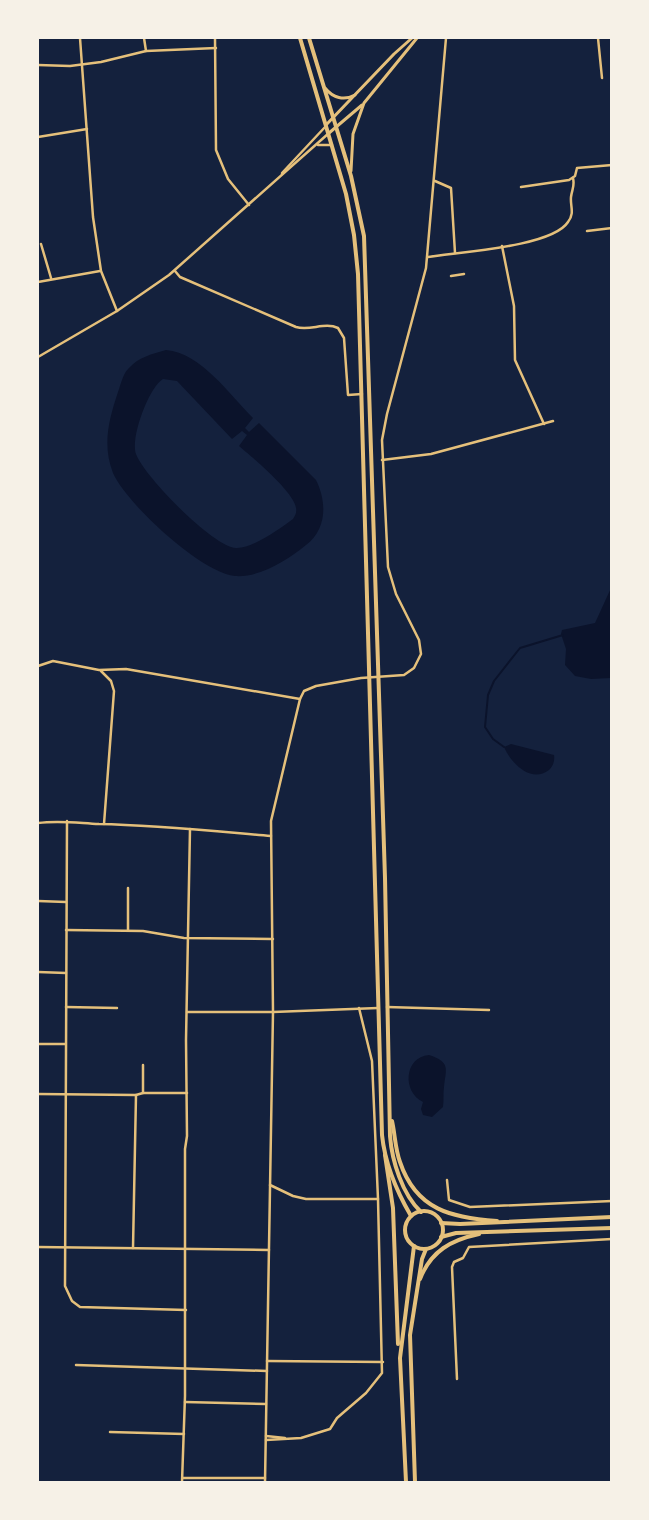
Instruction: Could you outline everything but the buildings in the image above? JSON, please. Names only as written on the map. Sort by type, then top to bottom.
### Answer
[{"type":"main road","points":[[300,38],[347,200],[355,243],[360,294],[381,1113],[393,1208],[406,1482]]},
{"type":"main road","points":[[309,38],[351,176],[360,210],[366,250],[390,1136],[395,1164],[408,1193],[421,1212]]},
{"type":"main road","points":[[390,1116],[400,1162],[407,1178],[421,1197],[438,1210],[454,1216],[506,1222]]},
{"type":"main road","points":[[385,1155],[397,1189],[411,1216]]},
{"type":"main road","points":[[421,1212],[435,1216],[441,1222],[443,1230],[441,1237],[435,1245],[426,1248],[414,1246],[408,1240],[405,1233],[411,1216],[421,1212]]},
{"type":"main road","points":[[441,1222],[506,1222],[612,1217]]},
{"type":"main road","points":[[441,1237],[451,1233],[612,1228]]},
{"type":"main road","points":[[416,1289],[426,1266],[443,1247],[460,1239],[491,1232]]},
{"type":"main road","points":[[400,1364],[403,1324],[414,1246]]},
{"type":"main road","points":[[415,1482],[410,1342],[416,1289],[426,1248]]},
{"type":"street","points":[[80,38],[93,218],[101,271],[117,311]]},
{"type":"street","points":[[144,38],[146,51]]},
{"type":"street","points":[[215,38],[216,150],[228,180],[249,205]]},
{"type":"street","points":[[277,180],[326,125],[394,54],[412,38]]},
{"type":"street","points":[[38,357],[117,311],[175,271],[364,103],[417,38]]},
{"type":"street","points":[[265,1482],[273,1012],[272,809],[300,699],[306,690],[316,686],[370,677],[396,676],[410,672],[418,664],[421,649],[394,589],[388,568],[382,460],[383,432],[428,257],[443,56],[446,38]]},
{"type":"street","points":[[598,38],[602,78]]},
{"type":"street","points":[[38,65],[82,65],[146,51],[216,48]]},
{"type":"street","points":[[324,85],[330,94],[340,98],[349,98],[361,90]]},
{"type":"street","points":[[351,176],[353,134],[364,103]]},
{"type":"street","points":[[38,138],[87,129]]},
{"type":"street","points":[[316,145],[332,144]]},
{"type":"street","points":[[428,257],[541,240],[567,224],[572,212],[571,195],[575,187],[573,178],[577,168],[612,165]]},
{"type":"street","points":[[520,187],[573,178]]},
{"type":"street","points":[[435,181],[451,188],[455,253]]},
{"type":"street","points":[[587,231],[612,228]]},
{"type":"street","points":[[41,244],[51,278]]},
{"type":"street","points":[[502,246],[514,306],[515,360],[544,424]]},
{"type":"street","points":[[38,282],[51,278],[101,271]]},
{"type":"street","points":[[175,271],[180,277],[296,327],[310,329],[332,325],[338,328],[344,338],[348,395],[363,394]]},
{"type":"street","points":[[452,276],[464,274]]},
{"type":"street","points":[[382,460],[431,454],[553,421]]},
{"type":"street","points":[[38,666],[53,661],[99,670],[126,669],[300,699]]},
{"type":"street","points":[[99,670],[111,681],[114,691],[104,824]]},
{"type":"street","points":[[38,823],[67,821],[271,836]]},
{"type":"street","points":[[67,821],[64,1285],[71,1299],[80,1307],[186,1310]]},
{"type":"street","points":[[182,1482],[185,1402],[186,1310],[184,1249],[190,829]]},
{"type":"street","points":[[128,888],[128,930]]},
{"type":"street","points":[[38,901],[66,902]]},
{"type":"street","points":[[66,930],[128,930],[187,938],[273,938]]},
{"type":"street","points":[[38,972],[66,973]]},
{"type":"street","points":[[66,1007],[117,1008]]},
{"type":"street","points":[[387,1007],[490,1010]]},
{"type":"street","points":[[266,1440],[314,1435],[330,1429],[341,1414],[378,1380],[382,1373],[378,1199],[371,1055],[360,1020],[359,1008]]},
{"type":"street","points":[[187,1012],[273,1012],[378,1008]]},
{"type":"street","points":[[38,1044],[65,1044]]},
{"type":"street","points":[[143,1065],[143,1093]]},
{"type":"street","points":[[38,1094],[136,1095],[143,1093],[187,1093]]},
{"type":"street","points":[[133,1248],[136,1095]]},
{"type":"street","points":[[447,1180],[449,1200],[470,1207],[612,1201]]},
{"type":"street","points":[[270,1185],[290,1195],[306,1199],[378,1199]]},
{"type":"street","points":[[457,1379],[452,1264],[463,1258],[469,1247],[612,1239]]},
{"type":"street","points":[[38,1247],[269,1250]]},
{"type":"street","points":[[267,1361],[383,1362]]},
{"type":"street","points":[[76,1365],[267,1371]]},
{"type":"street","points":[[185,1402],[266,1404]]},
{"type":"street","points":[[110,1432],[184,1434]]},
{"type":"street","points":[[266,1436],[286,1438]]},
{"type":"street","points":[[183,1478],[265,1478]]},
{"type":"water","points":[[166,350],[179,353],[191,359],[214,376],[253,418],[245,428],[249,432],[259,423],[316,480],[320,488],[323,515],[318,531],[313,539],[299,551],[273,567],[254,574],[235,576],[221,572],[203,563],[166,535],[148,518],[121,486],[113,473],[107,442],[112,412],[122,379],[127,370],[137,361]],"holes":[[[163,379],[177,381],[232,439],[242,431],[247,435],[239,446],[272,475],[294,501],[296,512],[293,519],[258,542],[236,548],[225,545],[196,524],[152,478],[136,454],[138,425],[147,402],[158,384]]]},
{"type":"water","points":[[611,588],[611,678],[591,679],[575,676],[565,665],[566,649],[561,634],[562,630],[595,623]]},
{"type":"water","points":[[511,744],[554,755],[553,765],[542,774],[535,775],[522,770],[511,759],[504,747]]},
{"type":"water","points":[[429,1055],[441,1060],[446,1067],[443,1107],[432,1117],[423,1115],[421,1109],[423,1102],[416,1097],[409,1083],[411,1068],[415,1062],[421,1057]]},
{"type":"waterway","points":[[504,747],[493,739],[485,727],[488,695],[494,681],[520,648],[563,635]]}]
